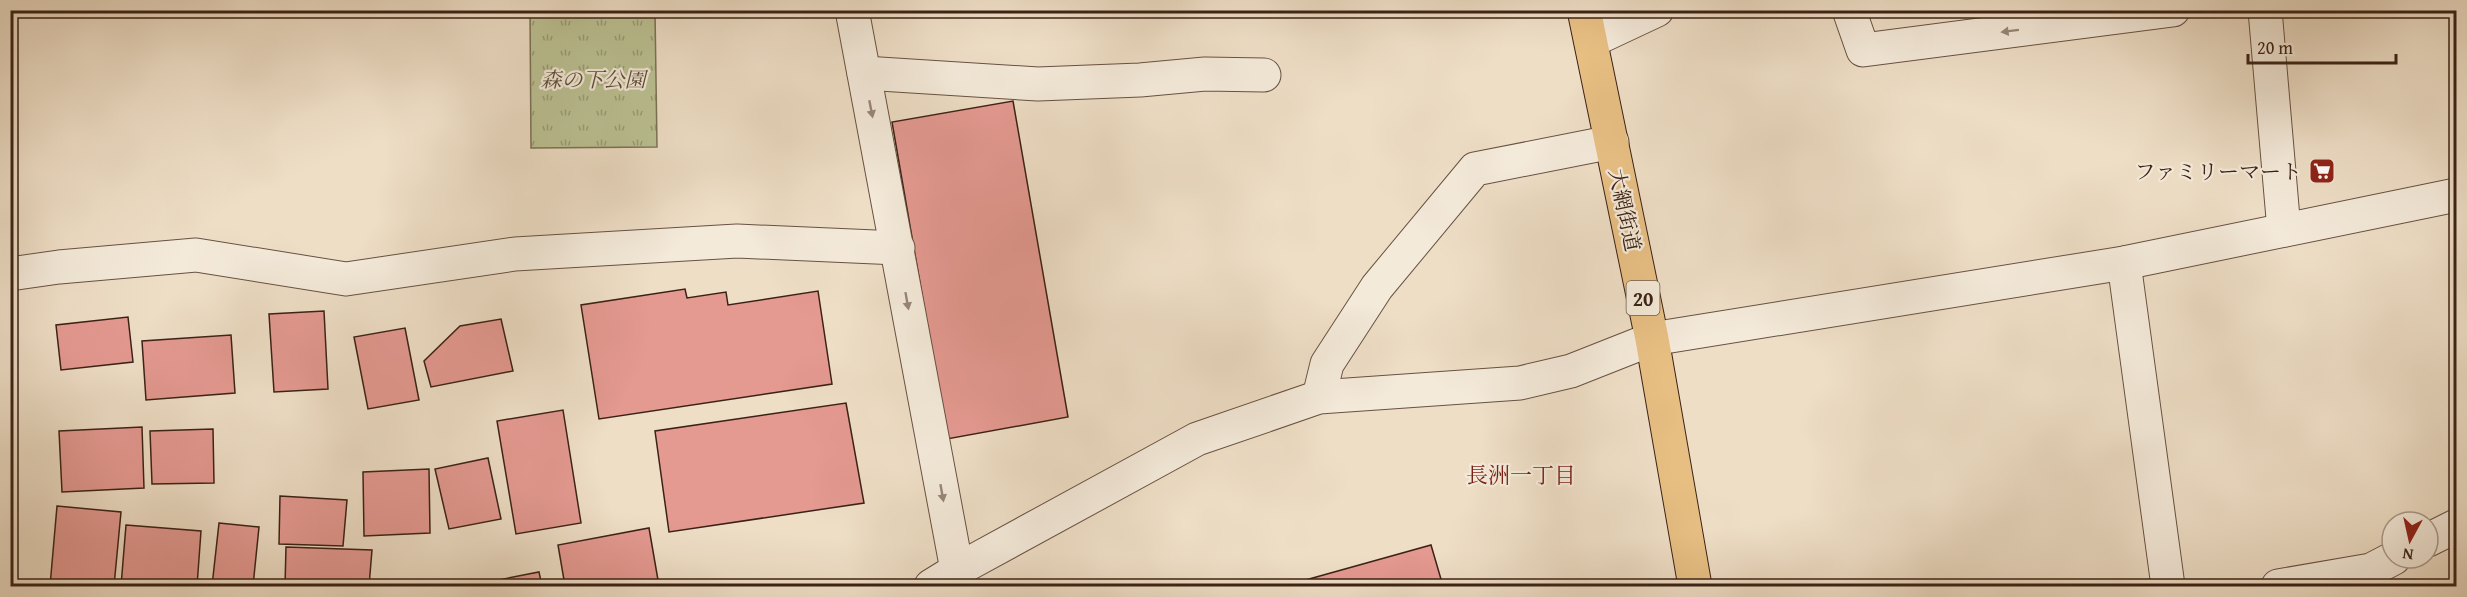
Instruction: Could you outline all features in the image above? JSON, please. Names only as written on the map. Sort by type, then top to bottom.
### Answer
[{"type":"main road","name":"大網街道","points":[[1588,26],[1652,339],[1695,586]]},
{"type":"street","points":[[852,10],[897,249],[944,578],[1197,439],[1319,397],[1520,383],[1571,370],[1652,339],[2124,262],[2457,195]]},
{"type":"street","points":[[1588,26],[1657,10]]},
{"type":"street","points":[[1850,10],[1863,50],[2173,10]]},
{"type":"street","points":[[2265,10],[2284,230]]},
{"type":"street","points":[[864,73],[1038,84],[1140,80],[1205,74],[1264,75]]},
{"type":"street","points":[[1319,397],[1327,364],[1377,287],[1475,169],[1612,142]]},
{"type":"street","points":[[10,274],[59,267],[196,255],[346,279],[515,254],[725,242],[897,249]]},
{"type":"street","points":[[2124,262],[2168,586]]},
{"type":"street","points":[[2440,534],[2457,525]]},
{"type":"street","points":[[2278,586],[2371,570],[2380,565]]},
{"type":"green space","name":"森の下公園","points":[[530,11],[655,11],[657,147],[531,148]]},
{"type":"building","points":[[1013,101],[1068,417],[947,439],[892,122]]},
{"type":"building","points":[[685,289],[687,298],[726,292],[728,305],[818,291],[832,384],[599,419],[581,305]]},
{"type":"building","points":[[324,311],[328,389],[274,392],[269,314]]},
{"type":"building","points":[[128,317],[133,362],[61,370],[56,325]]},
{"type":"building","points":[[501,319],[513,371],[431,387],[424,361],[460,326]]},
{"type":"building","points":[[405,328],[419,400],[368,409],[354,337]]},
{"type":"building","points":[[231,335],[235,393],[146,400],[142,341]]},
{"type":"building","points":[[846,403],[864,503],[669,532],[655,431]]},
{"type":"building","points":[[563,410],[581,523],[516,534],[497,421]]},
{"type":"building","points":[[142,427],[144,488],[62,492],[59,431]]},
{"type":"building","points":[[213,429],[214,483],[152,484],[150,431]]},
{"type":"building","points":[[488,458],[501,519],[449,529],[435,469]]},
{"type":"building","points":[[429,469],[430,533],[364,536],[363,472]]},
{"type":"building","points":[[280,496],[347,500],[343,546],[279,544]]},
{"type":"building","points":[[57,506],[121,512],[114,586],[50,586]]},
{"type":"building","points":[[219,523],[259,527],[253,586],[212,586]]},
{"type":"building","points":[[126,525],[201,531],[197,586],[121,586]]},
{"type":"building","points":[[649,528],[658,580],[623,586],[565,586],[558,545]]},
{"type":"building","points":[[1431,545],[1443,586],[1284,586]]},
{"type":"building","points":[[286,547],[372,550],[369,586],[285,586]]},
{"type":"building","points":[[539,572],[542,586],[479,586],[478,584]]},
{"type":"place","name":"ファミリーマート","points":[[2322,171]]},
{"type":"district","name":"長洲一丁目","points":[[1521,475]]}]
